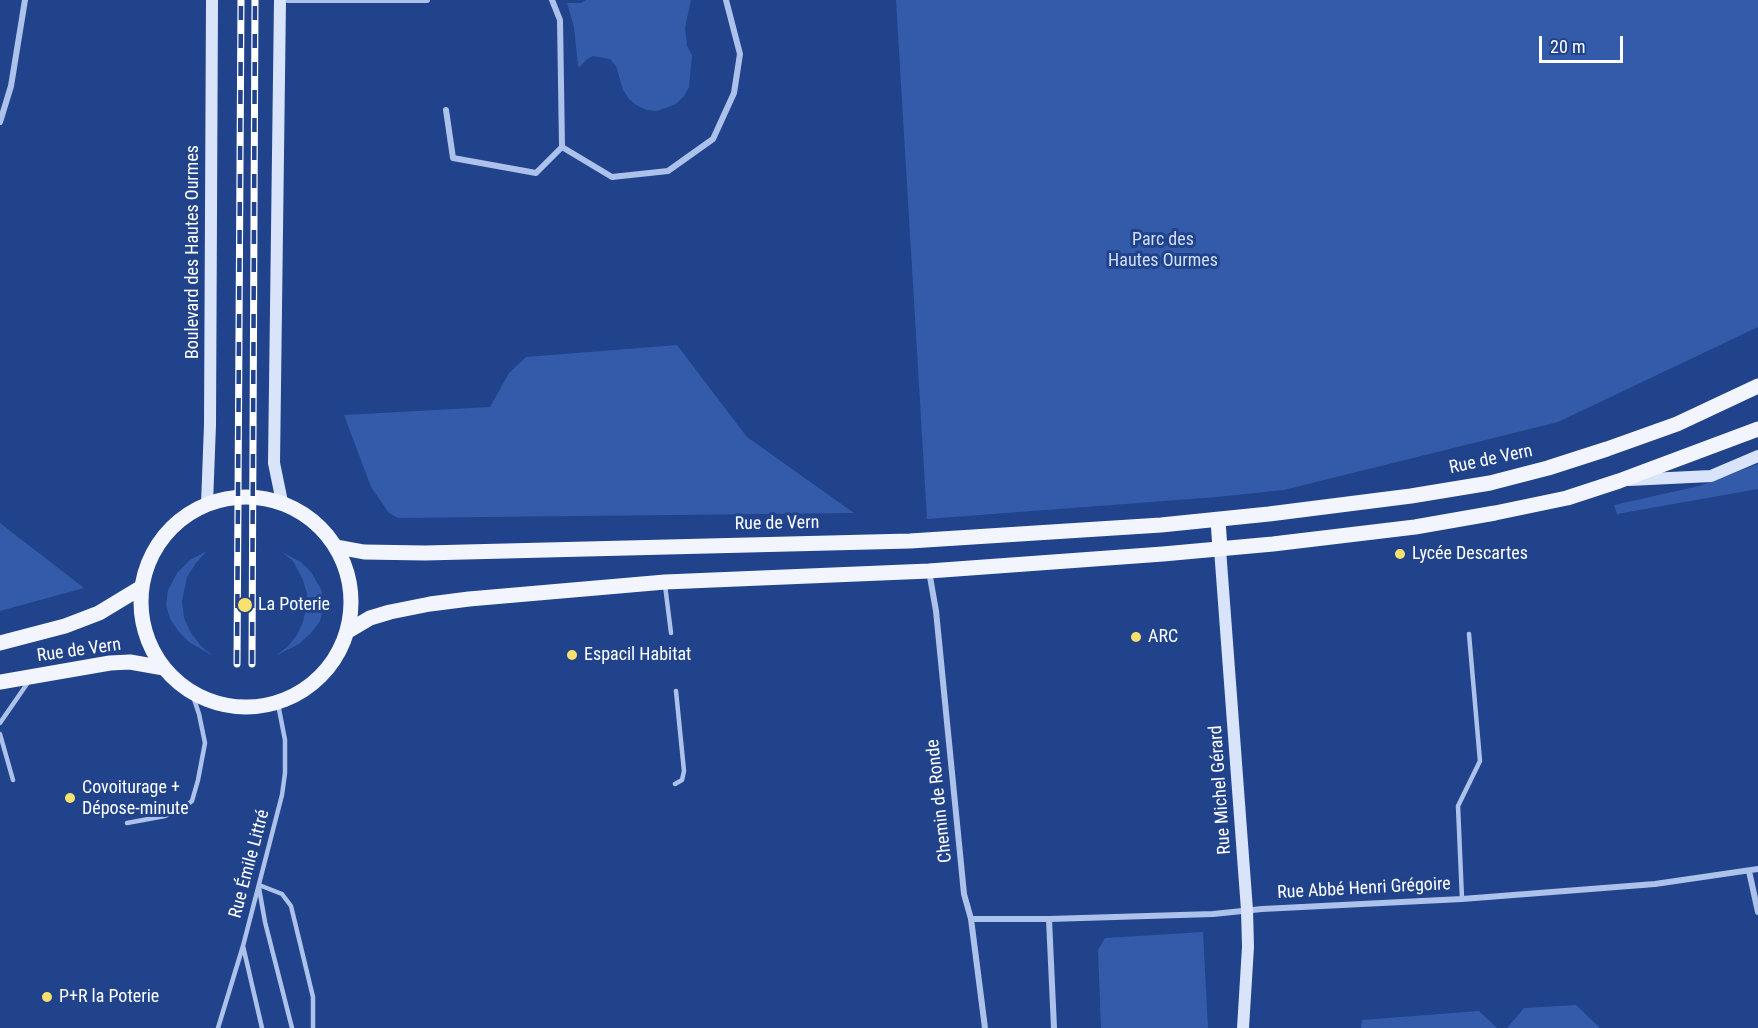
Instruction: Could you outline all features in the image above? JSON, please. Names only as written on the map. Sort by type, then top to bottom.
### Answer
[{"type":"main road","name":"Rue de Vern","points":[[337,547],[364,552],[425,553],[910,541],[1218,520],[1411,496],[1490,483],[1559,465],[1667,428],[1758,386]]},
{"type":"main road","points":[[348,631],[370,618],[430,604],[514,594],[665,582],[929,571],[1220,549],[1408,528],[1567,498],[1758,429]]},
{"type":"main road","points":[[244,496],[282,502],[313,520],[337,547],[346,567],[351,588],[352,609],[348,631],[341,649],[316,681],[278,704],[246,708],[227,706],[200,698],[164,668],[152,650],[141,609],[142,587],[147,566],[164,537],[187,514],[207,504],[225,498],[244,496]]},
{"type":"main road","points":[[1218,520],[1220,549]]},
{"type":"main road","name":"Rue de Vern","points":[[0,643],[65,626],[99,613],[142,587]]},
{"type":"main road","name":"Rue de Vern","points":[[0,682],[111,663],[130,662],[164,668]]},
{"type":"street","points":[[0,122],[11,87],[25,0]]},
{"type":"street","name":"Boulevard des Hautes Ourmes","points":[[207,504],[210,425],[212,0]]},
{"type":"street","points":[[280,0],[274,463],[282,502]]},
{"type":"street","points":[[288,0],[427,0]]},
{"type":"street","points":[[446,110],[453,158],[536,173],[562,147],[560,20],[552,0]]},
{"type":"street","points":[[562,147],[612,177],[668,171],[713,139],[735,93],[740,54],[726,0]]},
{"type":"street","points":[[1619,481],[1711,476],[1758,456]]},
{"type":"street","name":"Rue Michel Gérard","points":[[1220,549],[1247,910],[1248,947],[1243,1028]]},
{"type":"street","name":"Chemin de Ronde","points":[[929,571],[936,611],[964,894],[971,919],[985,1028]]},
{"type":"street","name":"Rue Abbé Henri Grégoire","points":[[971,919],[1212,914],[1247,910],[1462,899],[1655,884],[1758,869]]},
{"type":"street","points":[[1749,871],[1758,912]]},
{"type":"street","points":[[1049,919],[1054,1028]]},
{"type":"lane","points":[[665,582],[671,633]]},
{"type":"lane","points":[[1462,899],[1458,806],[1480,761],[1469,634]]},
{"type":"lane","points":[[0,723],[32,677]]},
{"type":"lane","points":[[675,784],[682,780],[684,771],[676,691]]},
{"type":"lane","points":[[127,823],[165,816],[192,801],[205,744],[192,693]]},
{"type":"lane","name":"Rue Émile Littré","points":[[218,1028],[243,946],[282,795],[285,740],[278,704]]},
{"type":"lane","points":[[0,734],[13,780]]},
{"type":"lane","points":[[259,885],[265,922],[292,1028]]},
{"type":"lane","points":[[259,885],[282,894],[291,906],[313,997],[313,1028]]},
{"type":"lane","points":[[243,946],[262,1028]]},
{"type":"green space","points":[[586,0],[691,0],[685,28],[687,46],[692,55],[689,87],[676,104],[657,111],[636,105],[623,90],[616,66],[610,59],[593,56],[580,67],[578,66],[574,27],[567,3],[581,3]]},
{"type":"green space","name":"Parc des Hautes Ourmes","points":[[896,0],[1758,0],[1758,327],[1558,422],[1284,490],[927,519]]},
{"type":"green space","points":[[677,345],[747,437],[854,513],[398,518],[389,513],[371,487],[344,415],[490,407],[509,373],[526,357]]},
{"type":"green space","points":[[1758,464],[1758,489],[1617,514],[1614,505],[1699,486]]},
{"type":"green space","points":[[0,523],[84,588],[0,611]]},
{"type":"green space","points":[[207,551],[187,577],[182,601],[184,618],[191,633],[213,656],[189,642],[179,632],[170,619],[166,605],[168,590],[177,573],[190,560]]},
{"type":"green space","points":[[282,552],[301,562],[311,572],[321,589],[324,604],[320,621],[311,633],[299,644],[277,655],[297,635],[303,622],[307,594],[293,561]]},
{"type":"green space","points":[[1203,932],[1208,1028],[1101,1028],[1098,950],[1105,938]]},
{"type":"green space","points":[[1576,1005],[1600,1028],[1507,1028],[1524,1008]]},
{"type":"green space","points":[[1479,1011],[1497,1028],[1361,1028],[1362,1020]]},
{"type":"railway","points":[[237,664],[241,0]]},
{"type":"railway","points":[[252,664],[255,0]]},
{"type":"place","name":"Lycée Descartes","points":[[1400,554]]},
{"type":"place","name":"La Poterie","points":[[245,605]]},
{"type":"place","name":"ARC","points":[[1136,637]]},
{"type":"place","name":"Espacil Habitat","points":[[572,655]]},
{"type":"place","name":"Covoiturage + Dépose-minute","points":[[70,798]]},
{"type":"place","name":"P+R la Poterie","points":[[47,997]]}]
